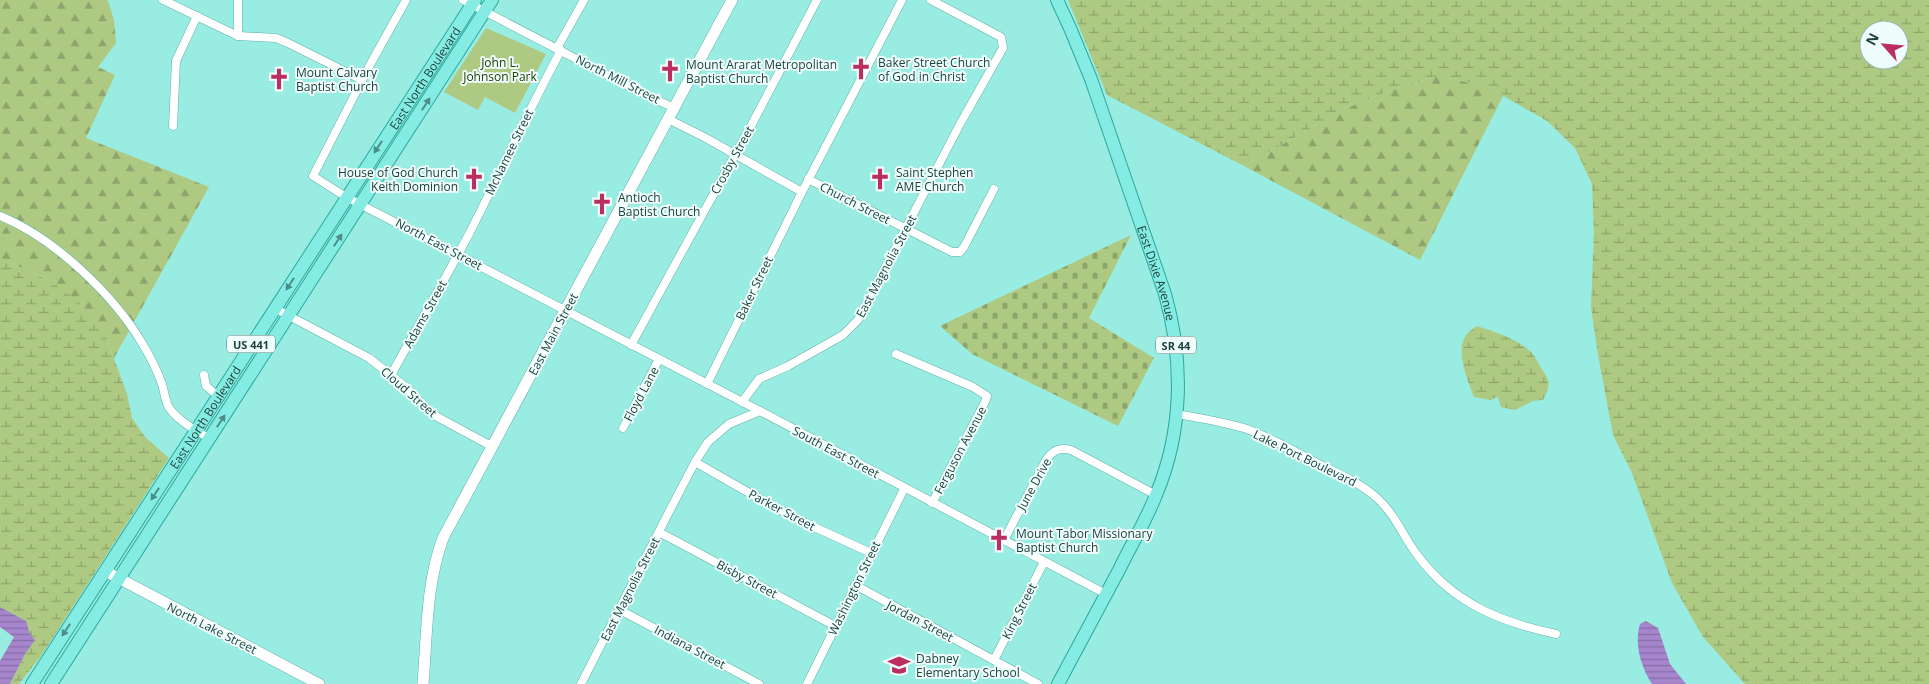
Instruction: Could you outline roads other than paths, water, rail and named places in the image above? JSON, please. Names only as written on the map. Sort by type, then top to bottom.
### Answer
[{"type":"main road","name":"East Main Street","points":[[423,684],[432,579],[436,558],[443,538],[732,0]]},
{"type":"main road","name":"East Dixie Avenue","points":[[1057,0],[1091,79],[1168,304],[1178,362],[1176,414],[1169,456],[1156,495],[1058,684]]},
{"type":"main road","name":"East North Boulevard","points":[[32,684],[470,1]]},
{"type":"main road","name":"East North Boulevard","points":[[51,684],[489,5]]},
{"type":"main road","name":"North Lake Street","points":[[105,571],[319,684]]},
{"type":"street","points":[[163,0],[238,36],[276,38],[288,42],[362,80],[406,0]]},
{"type":"street","points":[[238,0],[238,36]]},
{"type":"street","name":"McNamee Street","points":[[458,254],[503,168],[531,105],[584,0]]},
{"type":"street","name":"Crosby Street","points":[[631,345],[817,0]]},
{"type":"street","points":[[808,179],[902,0]]},
{"type":"street","name":"East Magnolia Street","points":[[742,402],[759,379],[788,366],[843,335],[858,320],[1003,48],[1001,37],[931,0]]},
{"type":"street","name":"North Mill Street","points":[[470,1],[489,5],[559,49],[674,108]]},
{"type":"street","points":[[173,126],[176,61],[197,16]]},
{"type":"street","name":"North East Street","points":[[362,80],[313,176],[346,197],[566,310]]},
{"type":"street","name":"Church Street","points":[[668,119],[802,192],[808,179],[952,252],[960,252],[994,189]]},
{"type":"street","name":"Baker Street","points":[[707,384],[802,192]]},
{"type":"street","points":[[0,216],[29,231],[68,259],[109,298],[129,323],[151,359],[169,406],[175,414],[210,439]]},
{"type":"street","name":"Adams Street","points":[[391,374],[458,254]]},
{"type":"street","name":"Cloud Street","points":[[274,308],[350,348],[391,374],[432,414],[493,446]]},
{"type":"street","name":"South East Street","points":[[566,310],[1106,594]]},
{"type":"street","name":"Ferguson Avenue","points":[[896,354],[973,387],[987,396],[932,503]]},
{"type":"street","name":"Floyd Lane","points":[[623,428],[659,360]]},
{"type":"street","points":[[204,375],[206,386],[218,396]]},
{"type":"street","name":"East Magnolia Street","points":[[581,684],[695,462],[708,442],[720,430],[740,418],[760,411]]},
{"type":"street","name":"Lake Port Boulevard","points":[[1176,414],[1229,424],[1248,430],[1351,479],[1366,488],[1388,509],[1432,574],[1452,592],[1498,617],[1556,634]]},
{"type":"street","name":"June Drive","points":[[1004,540],[1046,460],[1050,454],[1060,448],[1071,450],[1156,495]]},
{"type":"street","name":"Parker Street","points":[[695,462],[781,510],[871,553]]},
{"type":"street","name":"Washington Street","points":[[811,683],[835,626],[904,489]]},
{"type":"street","name":"Bisby Street","points":[[659,532],[835,626]]},
{"type":"street","name":"King Street","points":[[994,660],[1044,562]]},
{"type":"street","name":"Jordan Street","points":[[855,585],[1038,684]]},
{"type":"street","name":"Indiana Street","points":[[620,610],[759,684]]},
{"type":"place","name":"Baker Street Church of God in Christ","points":[[861,69]]},
{"type":"place","name":"Mount Ararat Metropolitan Baptist Church","points":[[670,71]]},
{"type":"place","name":"Mount Calvary Baptist Church","points":[[279,79]]},
{"type":"place","name":"House of God Church Keith Dominion","points":[[474,179]]},
{"type":"place","name":"Saint Stephen AME Church","points":[[880,179]]},
{"type":"place","name":"Antioch Baptist Church","points":[[602,204]]},
{"type":"place","name":"Mount Tabor Missionary Baptist Church","points":[[999,540]]},
{"type":"place","name":"Dabney Elementary School","points":[[899,665]]},
{"type":"park label","name":"John L. Johnson Park","points":[[500,69]]}]
